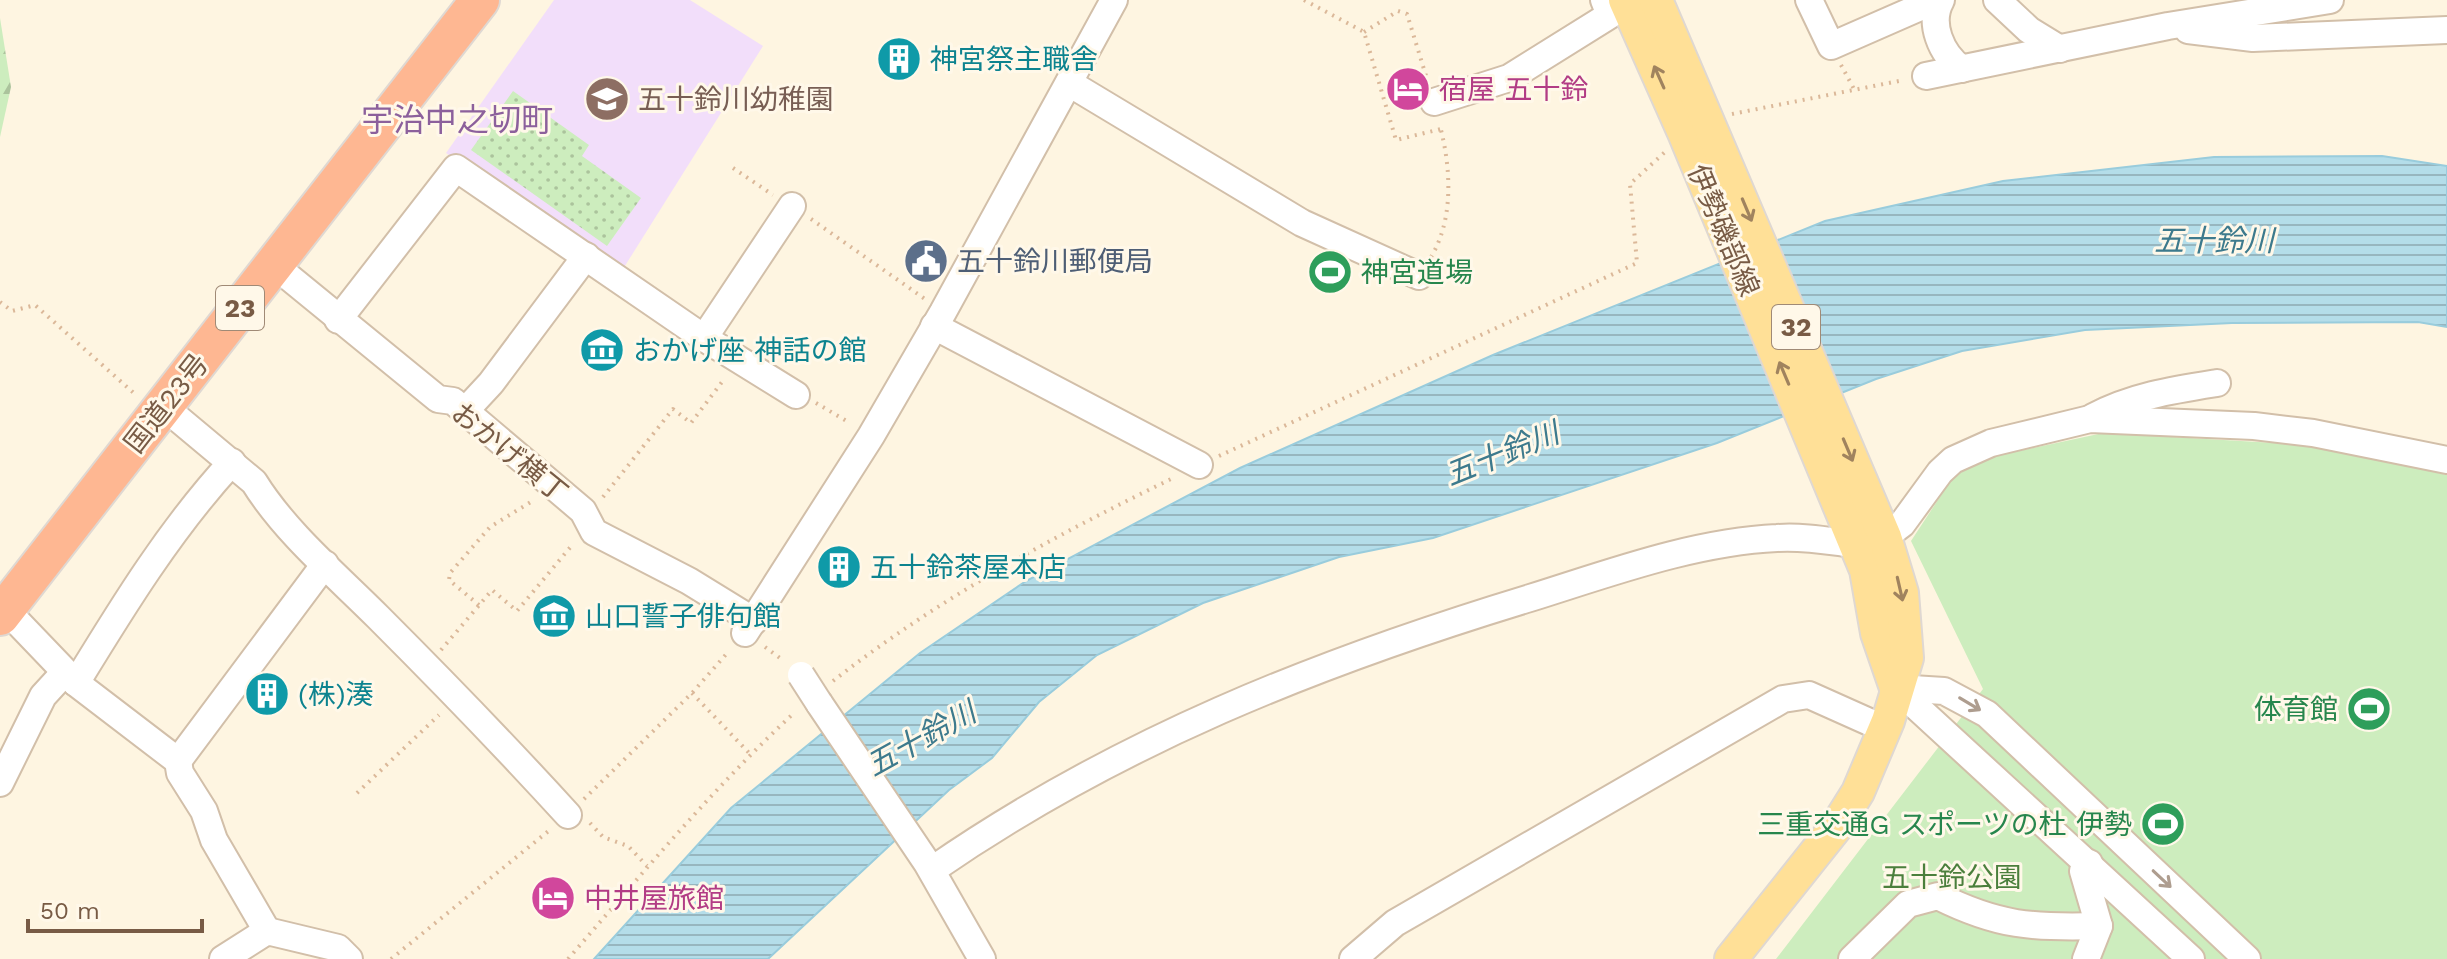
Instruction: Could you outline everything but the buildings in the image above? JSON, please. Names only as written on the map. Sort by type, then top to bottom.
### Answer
[{"type":"highway","name":"国道23号","points":[[2,613],[480,0]]},
{"type":"main road","name":"伊勢磯部線","points":[[1625,0],[1700,136]]},
{"type":"main road","name":"伊勢磯部線","points":[[1656,0],[1700,136],[1866,530],[1866,570],[1877,633],[1896,688]]},
{"type":"main road","points":[[1731,959],[1836,827],[1858,792],[1885,729],[1896,688]]},
{"type":"street","points":[[749,627],[871,436],[939,319],[1114,0]]},
{"type":"street","points":[[1434,102],[1509,78],[1539,62],[1610,15],[1604,0]]},
{"type":"street","points":[[1809,0],[1831,46],[1938,0]]},
{"type":"street","points":[[1938,0],[1935,11],[1941,45],[1951,61],[1962,69]]},
{"type":"street","points":[[1997,0],[2029,30],[2060,49]]},
{"type":"street","points":[[1926,76],[2168,26],[2330,0]]},
{"type":"street","points":[[2168,26],[2253,38],[2447,30]]},
{"type":"street","points":[[1069,83],[1302,223],[1419,276]]},
{"type":"street","points":[[338,320],[456,168],[704,338],[796,395]]},
{"type":"street","points":[[704,338],[792,206]]},
{"type":"street","points":[[465,411],[491,383],[586,256]]},
{"type":"street","name":"おかげ横丁","points":[[274,265],[438,399],[453,401],[465,411],[583,511],[586,522],[594,532],[689,581],[749,627]]},
{"type":"street","points":[[939,319],[1199,465]]},
{"type":"street","points":[[930,866],[1003,820],[1173,729],[1374,649],[1626,569],[1719,545],[1902,524],[1940,472],[1953,460],[1991,443],[2090,419],[2119,404],[2158,392],[2217,383]]},
{"type":"street","points":[[160,410],[232,462],[254,482],[264,498],[325,564],[572,811]]},
{"type":"street","points":[[2090,419],[2269,427],[2447,460]]},
{"type":"street","points":[[0,783],[43,696],[71,677],[205,491],[232,462]]},
{"type":"street","points":[[178,761],[325,564]]},
{"type":"street","points":[[2,613],[71,677],[178,761],[180,773],[204,811],[214,840],[267,931]]},
{"type":"street","points":[[1896,688],[2191,959]]},
{"type":"street","points":[[1896,688],[1944,691],[1987,714],[2247,959]]},
{"type":"street","points":[[811,694],[930,866],[982,959]]},
{"type":"street","points":[[1353,959],[1395,923],[1783,699],[1809,695],[1885,729]]},
{"type":"street","points":[[2086,959],[2099,926],[2083,871],[2089,863]]},
{"type":"street","points":[[1852,959],[1908,904],[1938,896],[1980,917],[2035,928],[2099,926]]},
{"type":"street","points":[[223,959],[267,931],[338,948],[349,959]]},
{"type":"path","points":[[1304,0],[1364,32],[1396,140],[1441,129]]},
{"type":"path","points":[[1398,11],[1399,0]]},
{"type":"path","points":[[568,959],[647,866],[750,754],[811,694],[888,638],[983,576],[1199,465],[1637,263],[1630,184],[1700,136],[1926,76]]},
{"type":"path","points":[[733,168],[792,206],[939,319]]},
{"type":"path","points":[[0,302],[12,311],[35,305],[160,410]]},
{"type":"path","points":[[427,666],[492,590],[517,611],[540,579],[583,532],[586,522],[673,409],[691,423],[739,360]]},
{"type":"path","points":[[796,395],[801,394],[871,436]]},
{"type":"path","points":[[480,606],[449,580],[450,573],[490,527],[537,498],[550,485]]},
{"type":"path","points":[[391,959],[572,811],[692,693],[749,627],[811,694]]},
{"type":"path","points":[[692,693],[750,754]]},
{"type":"path","points":[[357,793],[459,696]]},
{"type":"path","points":[[572,811],[603,837],[628,846],[647,866]]},
{"type":"shaded area","name":"五十鈴川幼稚園","points":[[554,0],[690,0],[763,46],[623,269],[446,153]]},
{"type":"green space","points":[[0,18],[11,87],[0,137]]},
{"type":"green space","points":[[513,91],[589,145],[582,156],[641,198],[607,246],[471,150]]},
{"type":"green space","name":"三重交通G スポーツの杜 伊勢","points":[[2103,433],[2310,445],[2447,475],[2447,959],[1776,959],[1983,689],[1911,541],[1951,480],[1977,460]]},
{"type":"water","name":"五十鈴川","points":[[2382,156],[2447,166],[2447,327],[2418,322],[2232,323],[2085,330],[1962,351],[1876,379],[1717,443],[1433,538],[1339,557],[1203,603],[1097,655],[1039,702],[992,758],[949,790],[768,959],[594,959],[731,808],[920,653],[1026,581],[1240,468],[1493,355],[1825,221],[2003,181],[2214,157]]},
{"type":"place","name":"神宮祭主職舎","points":[[899,59]]},
{"type":"place","name":"宿屋 五十鈴","points":[[1408,89]]},
{"type":"place","name":"五十鈴川幼稚園","points":[[607,99]]},
{"type":"place","name":"五十鈴川郵便局","points":[[926,261]]},
{"type":"place","name":"神宮道場","points":[[1330,272]]},
{"type":"place","name":"おかげ座 神話の館","points":[[602,350]]},
{"type":"place","name":"五十鈴茶屋本店","points":[[839,567]]},
{"type":"place","name":"山口誓子俳句館","points":[[554,616]]},
{"type":"place","name":"(株)湊","points":[[267,694]]},
{"type":"place","name":"体育館","points":[[2369,709]]},
{"type":"place","name":"三重交通G スポーツの杜 伊勢","points":[[2163,824]]},
{"type":"place","name":"中井屋旅館","points":[[553,898]]},
{"type":"district","name":"宇治中之切町","points":[[457,120]]},
{"type":"park label","name":"五十鈴公園","points":[[1952,877]]}]
